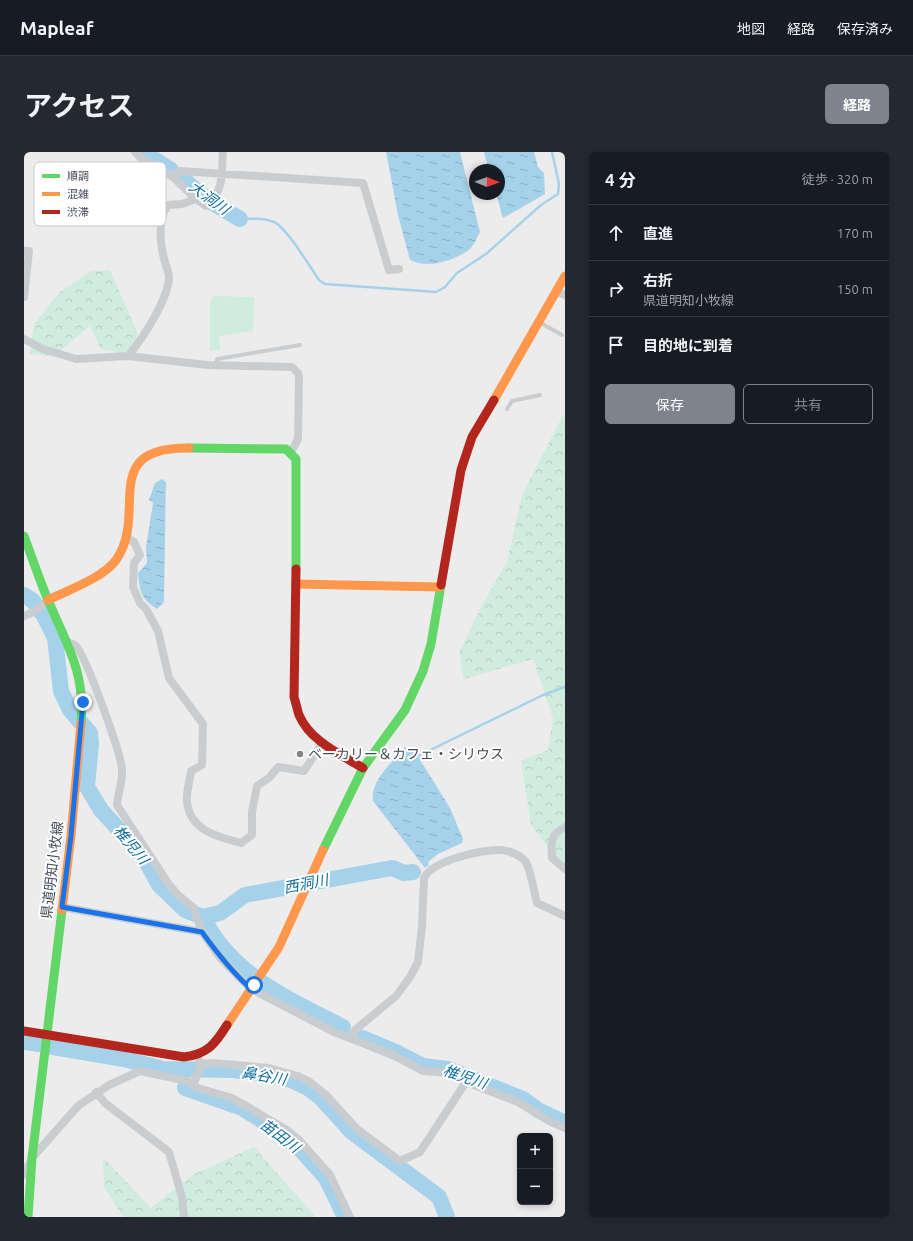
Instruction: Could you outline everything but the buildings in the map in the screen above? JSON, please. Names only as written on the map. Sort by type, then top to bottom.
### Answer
[{"type":"street","points":[[135,152],[148,162]]},
{"type":"street","points":[[166,173],[173,177],[196,199],[206,206],[211,202],[220,189],[223,152]]},
{"type":"street","points":[[173,177],[180,171],[221,175],[363,183],[389,270],[399,270]]},
{"type":"street","points":[[166,208],[168,205],[189,202],[196,199]]},
{"type":"street","points":[[128,356],[142,338],[153,320],[165,292],[169,276],[160,244],[161,226]]},
{"type":"street","points":[[24,251],[29,251],[24,297]]},
{"type":"street","points":[[193,1085],[197,1076],[200,1062],[214,1045],[279,948],[363,768],[405,710],[423,671],[431,644],[461,470],[472,437],[565,276]]},
{"type":"street","points":[[556,291],[565,295]]},
{"type":"street","points":[[24,339],[43,349],[76,359],[128,356],[217,365],[288,366],[296,370],[299,377],[298,439],[291,452]]},
{"type":"street","points":[[24,616],[36,610],[46,602],[105,570],[116,560],[127,538],[130,482],[135,468],[147,455],[172,448],[281,448],[291,452],[296,459],[298,470],[294,697],[299,715],[307,728],[323,742],[363,768]]},
{"type":"street","name":"県道明知小牧線","points":[[24,536],[46,602],[68,642],[82,691],[83,714],[80,732],[72,830],[32,1158],[28,1217]]},
{"type":"street","points":[[127,538],[134,542],[140,555],[134,562],[133,587],[140,603],[146,609],[158,631],[169,678],[203,724],[202,765],[191,771],[187,803],[193,819],[204,830],[215,836],[241,843],[248,840],[252,836],[252,812],[257,786],[270,777],[278,767],[304,771],[323,742]]},
{"type":"street","points":[[296,584],[440,587]]},
{"type":"street","points":[[68,642],[76,646],[90,672],[117,747],[122,768],[122,781],[119,787],[116,805],[168,883],[178,895],[193,907],[202,932],[221,959],[253,987],[302,1016],[393,1055],[424,1071],[450,1073],[466,1082],[518,1102],[551,1122],[565,1128]]},
{"type":"street","points":[[565,827],[557,831],[551,842],[552,858],[565,869]]},
{"type":"street","points":[[351,1038],[355,1030],[396,996],[410,977],[418,962],[422,926],[424,878],[427,872],[448,860],[500,850],[514,853],[525,862],[536,903],[565,916]]},
{"type":"street","points":[[62,907],[202,932]]},
{"type":"street","points":[[24,1031],[177,1056],[200,1062],[269,1068],[298,1076],[310,1082],[325,1094],[357,1129],[400,1161],[420,1152],[466,1082]]},
{"type":"street","points":[[24,1175],[32,1158],[62,1122],[78,1106],[96,1092],[140,1071],[188,1082],[198,1088],[232,1098],[249,1106],[298,1139],[330,1175],[350,1217]]},
{"type":"street","points":[[96,1092],[105,1103],[169,1152],[182,1197],[184,1217]]},
{"type":"lane","points":[[539,321],[562,335]]},
{"type":"lane","points":[[217,365],[218,358],[300,345]]},
{"type":"lane","points":[[508,409],[512,401],[540,395]]},
{"type":"green space","points":[[110,270],[138,334],[127,354],[101,349],[90,326],[54,356],[30,354],[34,324],[59,293],[91,271]]},
{"type":"green space","points":[[213,296],[254,297],[253,331],[219,336],[220,350],[210,351],[210,303]]},
{"type":"green space","points":[[565,415],[565,870],[531,825],[521,761],[548,750],[553,718],[533,659],[464,679],[459,653],[482,605],[507,562],[522,495],[562,417]]},
{"type":"green space","points":[[254,1147],[316,1217],[123,1217],[104,1187],[103,1157],[151,1208],[192,1175]]},
{"type":"water","points":[[386,152],[460,152],[469,188],[469,200],[472,200],[480,232],[470,249],[449,260],[433,264],[417,263],[410,260],[398,215]]},
{"type":"water","points":[[484,152],[534,152],[538,167],[544,173],[545,194],[503,218],[498,200],[505,200],[505,164],[487,164]]},
{"type":"water","points":[[162,479],[166,482],[164,602],[157,609],[144,598],[139,585],[138,573],[147,563],[146,547],[153,503],[149,500],[155,483]]},
{"type":"water","points":[[405,747],[414,750],[450,808],[463,839],[462,843],[438,854],[428,862],[429,865],[425,868],[373,801],[375,786],[383,772]]},
{"type":"waterway","name":"大洞川","points":[[143,152],[159,162]]},
{"type":"waterway","points":[[240,219],[266,219],[274,222],[292,240],[319,280],[325,284],[436,292],[445,287],[457,273],[486,254],[541,205],[558,194],[559,184],[552,152]]},
{"type":"waterway","name":"大洞川","points":[[166,167],[171,170]]},
{"type":"waterway","name":"大洞川","points":[[180,176],[206,199],[240,219]]},
{"type":"waterway","name":"椎児川","points":[[24,595],[33,601],[44,616],[55,638],[61,691],[70,710],[90,733],[91,743],[87,787],[101,810],[143,856],[159,885],[185,910],[203,917],[215,937],[245,970],[283,995],[343,1027]]},
{"type":"waterway","points":[[418,759],[418,756],[543,695],[565,687]]},
{"type":"waterway","name":"西洞川","points":[[203,917],[220,913],[245,895],[392,868],[404,873],[413,872]]},
{"type":"waterway","name":"椎児川","points":[[362,1038],[398,1053],[423,1066],[448,1069],[523,1099],[538,1110],[565,1123]]},
{"type":"waterway","name":"鼻谷川","points":[[24,1042],[38,1044]]},
{"type":"waterway","name":"鼻谷川","points":[[53,1047],[124,1059],[163,1069],[233,1070],[270,1075],[291,1080],[308,1088],[320,1097],[352,1132],[439,1197],[447,1217]]},
{"type":"waterway","name":"苗田川","points":[[185,1088],[242,1108],[299,1148],[326,1178],[345,1217]]},
{"type":"traffic: fast","points":[[189,448],[286,449],[296,459],[296,569]]},
{"type":"traffic: fast","points":[[24,536],[78,673],[82,705],[81,723]]},
{"type":"traffic: fast","points":[[323,850],[363,768],[405,710],[423,671],[431,644],[441,585]]},
{"type":"traffic: fast","points":[[28,1217],[32,1158],[62,910]]},
{"type":"traffic: slow","points":[[494,400],[565,276]]},
{"type":"traffic: slow","points":[[48,600],[94,578],[116,560],[125,542],[128,523],[130,486],[134,471],[143,459],[161,451],[189,448]]},
{"type":"traffic: slow","points":[[296,584],[440,587]]},
{"type":"traffic: slow","points":[[62,910],[71,836],[81,723]]},
{"type":"traffic: slow","points":[[227,1025],[279,947],[323,850]]},
{"type":"traffic: jam","points":[[441,585],[461,470],[472,437],[494,400]]},
{"type":"traffic: jam","points":[[296,569],[294,697],[299,715],[310,732],[318,740],[363,768]]},
{"type":"traffic: jam","points":[[24,1031],[184,1057],[192,1056],[205,1051],[219,1038],[227,1025]]},
{"type":"place","name":"ベーカリー＆カフェ・シリウス","points":[[300,754]]},
{"type":"route","points":[[83,702],[71,836],[62,907],[202,932],[221,959],[240,979],[251,989],[254,985]]}]
